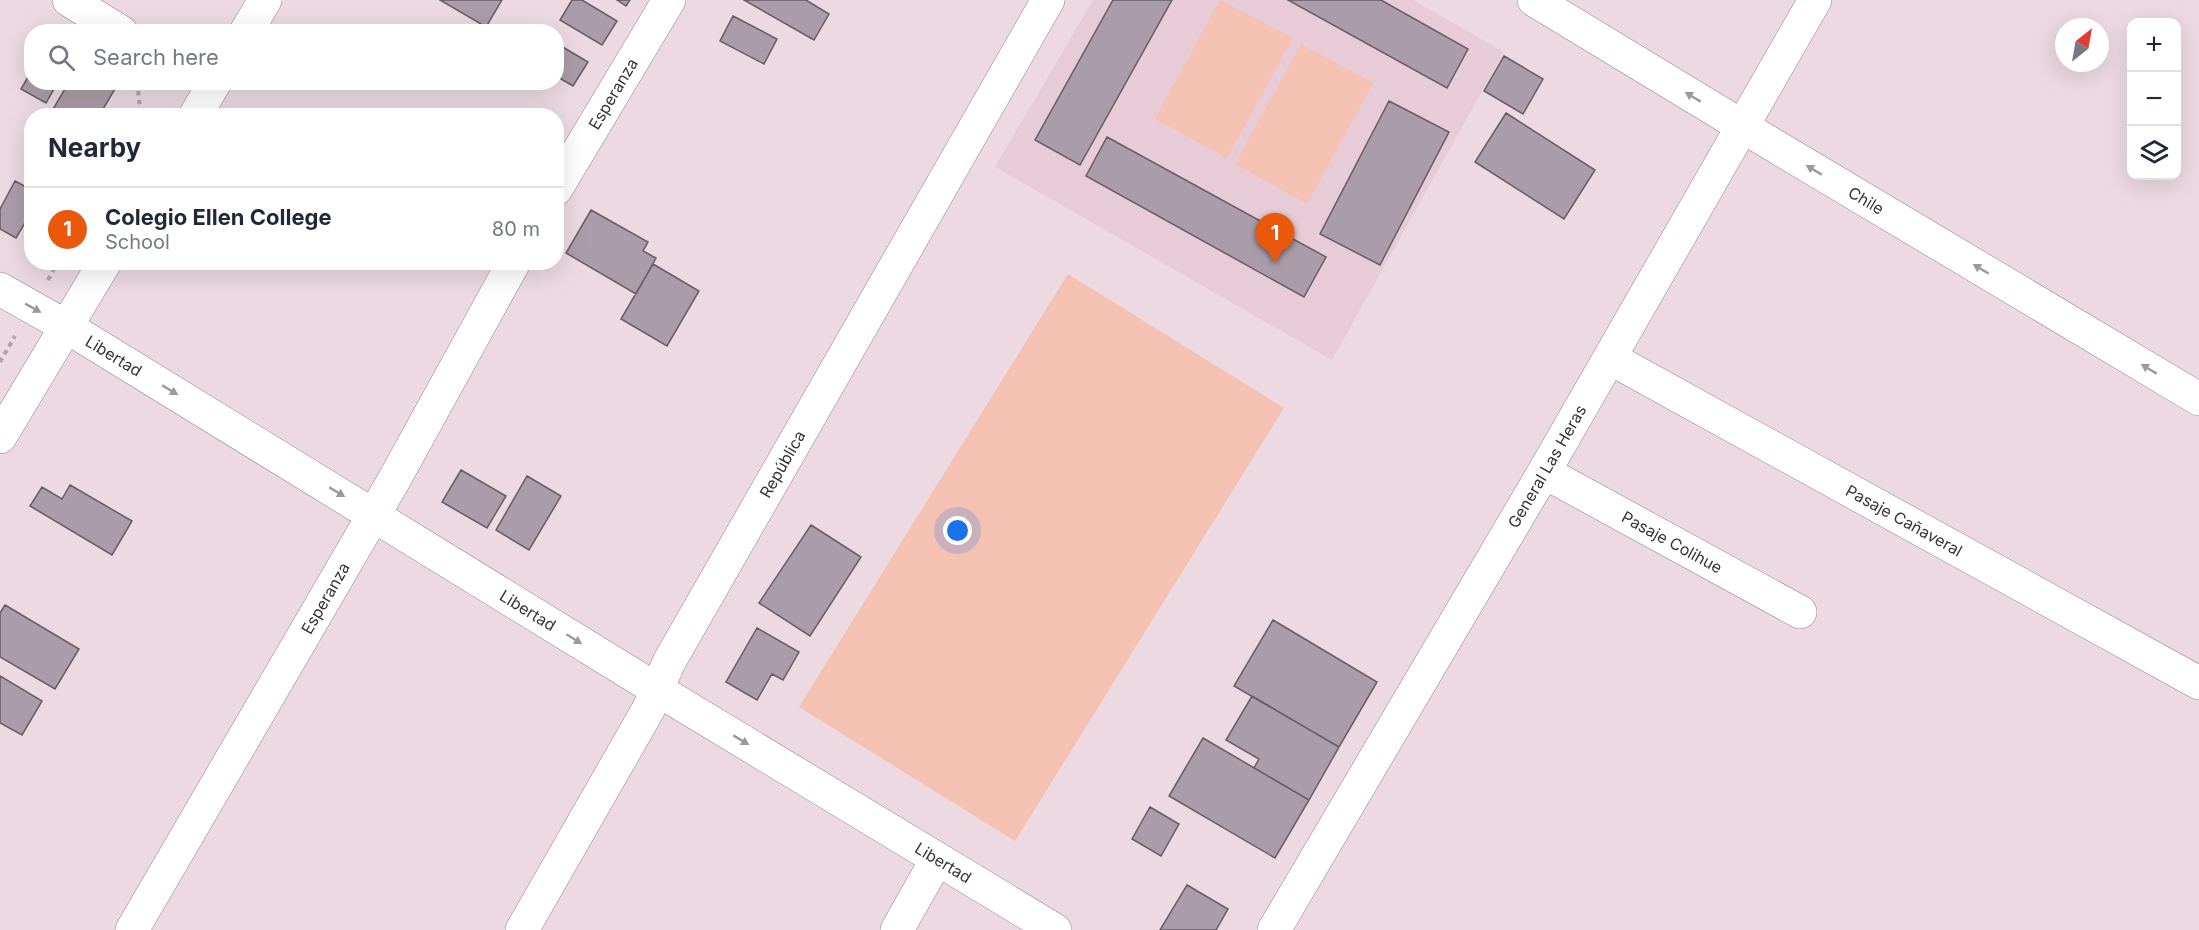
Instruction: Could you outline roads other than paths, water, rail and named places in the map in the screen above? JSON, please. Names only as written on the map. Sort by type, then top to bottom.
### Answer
[{"type":"street","points":[[69,0],[108,24]]},
{"type":"street","points":[[251,24],[265,0]]},
{"type":"street","name":"Esperanza","points":[[564,176],[669,0]]},
{"type":"street","name":"República","points":[[522,930],[648,710],[675,652],[1047,0]]},
{"type":"street","name":"Chile","points":[[1534,0],[2199,399]]},
{"type":"street","name":"General Las Heras","points":[[1274,930],[1544,472],[1815,0]]},
{"type":"street","points":[[199,108],[208,90]]},
{"type":"street","points":[[0,436],[100,270]]},
{"type":"street","name":"Esperanza","points":[[132,930],[374,514],[510,270]]},
{"type":"street","name":"Libertad","points":[[0,289],[67,327],[657,690],[1055,930]]},
{"type":"street","name":"Pasaje Cañaveral","points":[[1610,358],[2199,683]]},
{"type":"street","name":"Pasaje Colihue","points":[[1544,472],[1800,612]]},
{"type":"street","points":[[897,930],[937,859]]},
{"type":"place","name":"Colegio Ellen College","points":[[1275,263]]}]
